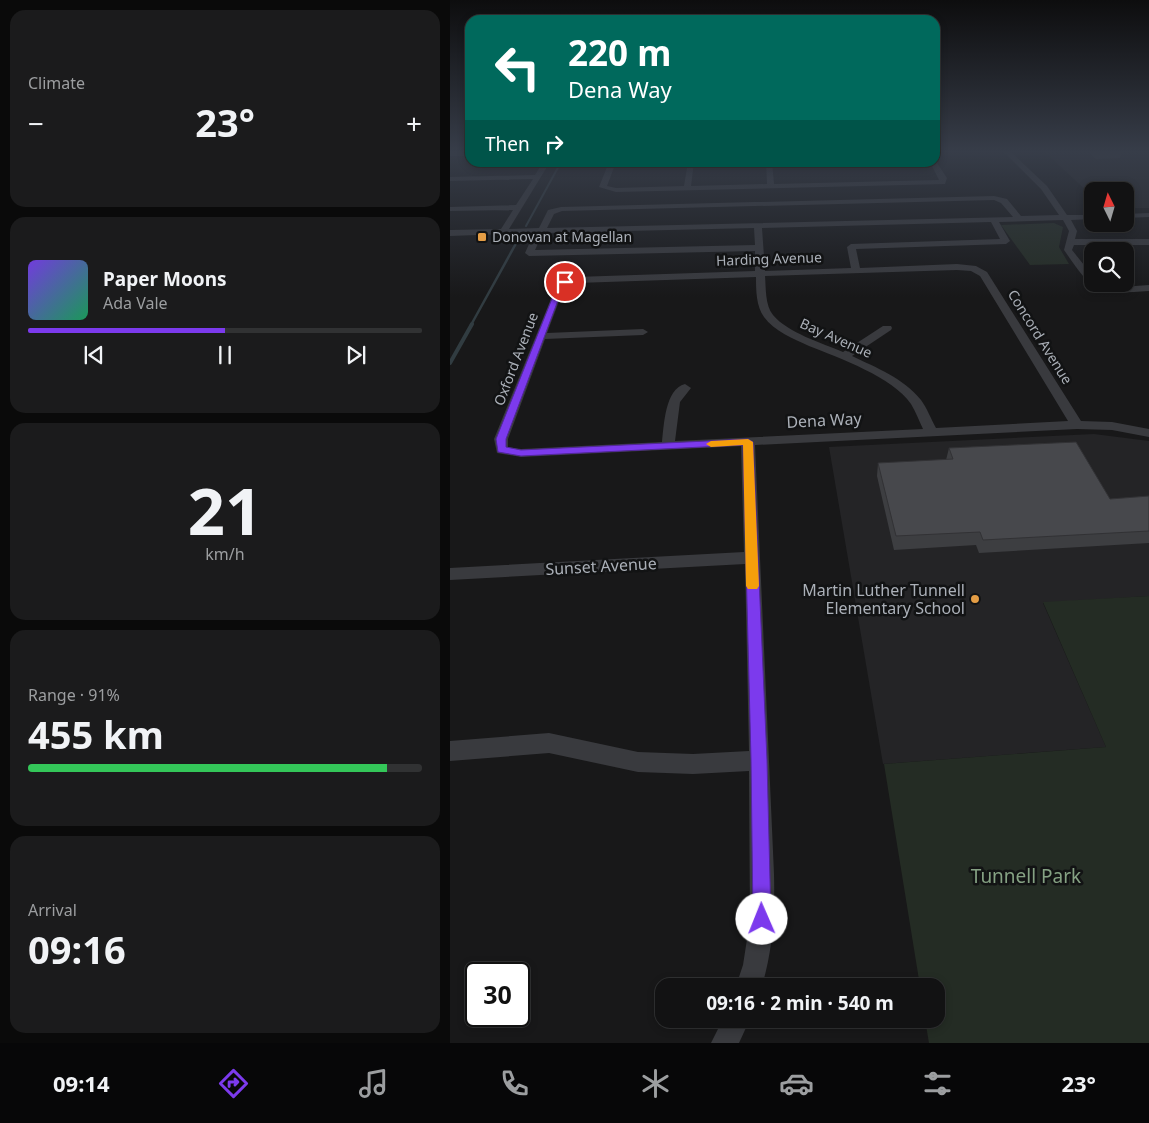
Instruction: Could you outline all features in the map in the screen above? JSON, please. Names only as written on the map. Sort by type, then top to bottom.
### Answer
[{"type":"street","points":[[504,231],[524,200]]},
{"type":"street","points":[[843,200],[847,212]]},
{"type":"street","points":[[450,233],[758,225],[847,212],[993,200]]},
{"type":"street","points":[[1002,200],[1018,218]]},
{"type":"street","points":[[1052,200],[1070,224],[1073,231],[1068,250],[1084,271]]},
{"type":"street","points":[[450,209],[519,207]]},
{"type":"street","points":[[760,248],[529,253],[551,212],[561,209],[847,212],[993,219],[1084,217]]},
{"type":"street","points":[[1134,216],[1149,215]]},
{"type":"street","points":[[856,270],[851,246],[1006,241],[993,219]]},
{"type":"street","name":"Bay Avenue","points":[[758,225],[761,293],[764,307],[769,317],[793,335],[844,356],[904,389],[918,402],[931,432]]},
{"type":"street","points":[[1070,242],[1083,244],[1149,242]]},
{"type":"street","name":"Harding Avenue","points":[[565,282],[575,280],[761,273],[973,268]]},
{"type":"street","name":"Concord Avenue","points":[[973,268],[984,274],[1077,425]]},
{"type":"street","name":"Oxford Avenue","points":[[502,450],[501,439],[560,286],[565,282]]},
{"type":"street","points":[[1134,289],[1149,288]]},
{"type":"street","points":[[844,356],[887,328]]},
{"type":"street","points":[[540,336],[643,332]]},
{"type":"street","points":[[668,446],[674,402],[686,388]]},
{"type":"street","name":"Dena Way","points":[[502,450],[521,453],[1077,425],[1112,426],[1149,432]]},
{"type":"street","points":[[748,442],[759,760],[762,919],[756,967],[752,978]]},
{"type":"street","name":"Sunset Avenue","points":[[450,574],[751,558]]},
{"type":"street","points":[[450,751],[549,743],[638,762],[694,764],[759,760]]},
{"type":"street","points":[[724,1043],[732,1028]]},
{"type":"shaded area","points":[[1134,200],[1149,200],[1149,208],[1134,208]]},
{"type":"shaded area","name":"Martin Luther Tunnell Elementary School","points":[[1094,434],[1149,441],[1149,596],[1043,603],[1106,747],[883,764],[829,447]]},
{"type":"green space","points":[[1054,223],[1063,227],[1059,247],[1069,264],[1030,265],[1001,225]]},
{"type":"green space","name":"Tunnell Park","points":[[1149,596],[1149,1043],[929,1043],[926,1028],[945,1028],[945,978],[919,978],[884,764],[1106,747],[1043,602]]},
{"type":"building","points":[[1076,442],[1110,499],[1149,496],[1149,531],[983,540],[980,532],[896,536],[878,463],[953,459],[949,448]]},
{"type":"waterway","points":[[526,226],[540,200]]},
{"type":"waterway","points":[[471,325],[519,238]]},
{"type":"waterway","points":[[450,363],[472,324]]},
{"type":"slow traffic","points":[[711,444],[748,442],[752,586]]},
{"type":"place","name":"Donovan at Magellan","points":[[482,237]]},
{"type":"place","name":"Martin Luther Tunnell Elementary School","points":[[975,599]]},
{"type":"route","points":[[565,282],[560,286],[501,439],[502,450],[521,453],[748,442],[759,760],[762,919]]}]
